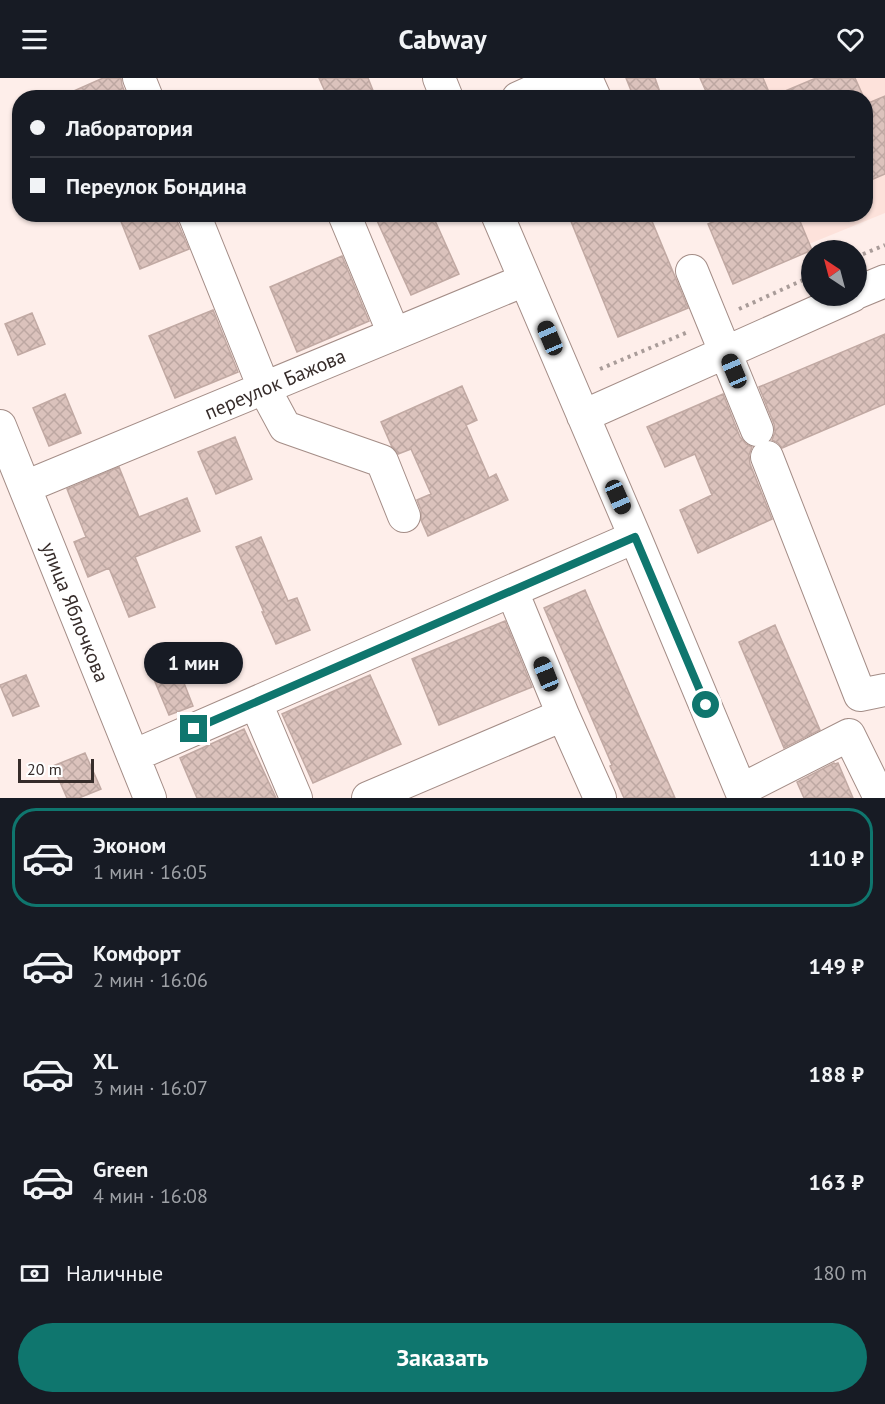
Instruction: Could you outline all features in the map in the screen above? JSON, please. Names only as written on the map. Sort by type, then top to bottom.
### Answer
[{"type":"street","points":[[536,90],[563,78]]},
{"type":"street","points":[[202,222],[264,388],[285,427],[382,461],[404,516]]},
{"type":"street","points":[[347,222],[394,334]]},
{"type":"street","points":[[500,222],[742,794],[849,735],[880,798]]},
{"type":"street","points":[[692,271],[860,695],[885,690]]},
{"type":"street","name":"переулок Бажова","points":[[25,487],[525,280]]},
{"type":"street","points":[[867,288],[885,281]]},
{"type":"street","points":[[583,416],[829,306]]},
{"type":"street","name":"улица Яблочкова","points":[[0,426],[150,798]]},
{"type":"street","points":[[133,756],[635,537]]},
{"type":"street","points":[[512,591],[600,798]]},
{"type":"street","points":[[256,703],[296,798]]},
{"type":"street","points":[[368,798],[563,715]]},
{"type":"path","points":[[867,253],[885,246]]},
{"type":"shaded area","points":[[700,78],[885,78],[885,213],[873,218],[873,90],[706,90]]},
{"type":"shaded area","points":[[800,222],[863,222],[819,240],[807,240]]},
{"type":"building","points":[[103,78],[121,78],[124,90],[76,90]]},
{"type":"building","points":[[319,78],[368,78],[373,90],[324,90]]},
{"type":"building","points":[[626,78],[655,78],[659,90],[631,90]]},
{"type":"building","points":[[700,78],[763,78],[768,90],[705,90]]},
{"type":"building","points":[[816,78],[855,78],[860,90],[788,90]]},
{"type":"building","points":[[885,96],[885,174],[873,179],[873,101]]},
{"type":"building","points":[[121,222],[177,222],[189,249],[140,269]]},
{"type":"building","points":[[378,222],[436,222],[459,274],[411,295]]},
{"type":"building","points":[[571,222],[652,222],[688,308],[618,337]]},
{"type":"building","points":[[713,222],[800,222],[808,240],[801,240],[801,255],[733,284],[708,224]]},
{"type":"building","points":[[342,256],[369,321],[297,352],[270,287]]},
{"type":"building","points":[[213,310],[238,372],[175,398],[149,336]]},
{"type":"building","points":[[32,313],[45,344],[18,355],[5,324]]},
{"type":"building","points":[[885,334],[885,404],[782,448],[772,440],[775,432],[774,424],[759,387]]},
{"type":"building","points":[[462,386],[477,420],[466,425],[489,478],[496,474],[508,500],[428,536],[421,520],[421,510],[417,500],[431,494],[411,449],[398,454],[392,447],[381,422]]},
{"type":"building","points":[[65,394],[81,433],[49,446],[33,408]]},
{"type":"building","points":[[723,394],[740,437],[752,447],[749,455],[750,464],[772,519],[698,553],[680,510],[712,495],[695,454],[665,467],[647,427]]},
{"type":"building","points":[[235,437],[252,479],[216,494],[198,452]]},
{"type":"building","points":[[119,467],[139,517],[187,498],[200,531],[135,557],[155,607],[129,617],[109,568],[88,577],[74,542],[86,537],[67,489]]},
{"type":"building","points":[[261,537],[288,601],[297,598],[310,630],[276,644],[236,547]]},
{"type":"building","points":[[585,590],[675,798],[624,798],[610,766],[612,765],[544,608]]},
{"type":"building","points":[[505,621],[532,687],[439,725],[412,659]]},
{"type":"building","points":[[775,625],[820,730],[784,748],[739,642]]},
{"type":"building","points":[[175,660],[193,706],[169,715],[150,670]]},
{"type":"building","points":[[26,675],[39,706],[13,716],[0,685]]},
{"type":"building","points":[[370,675],[401,744],[313,783],[282,714]]},
{"type":"building","points":[[244,729],[276,798],[197,798],[180,758]]},
{"type":"building","points":[[85,753],[101,789],[79,798],[67,798],[53,766]]},
{"type":"building","points":[[838,763],[853,798],[804,798],[797,782]]},
{"type":"route","points":[[194,729],[635,537],[706,705]]}]
